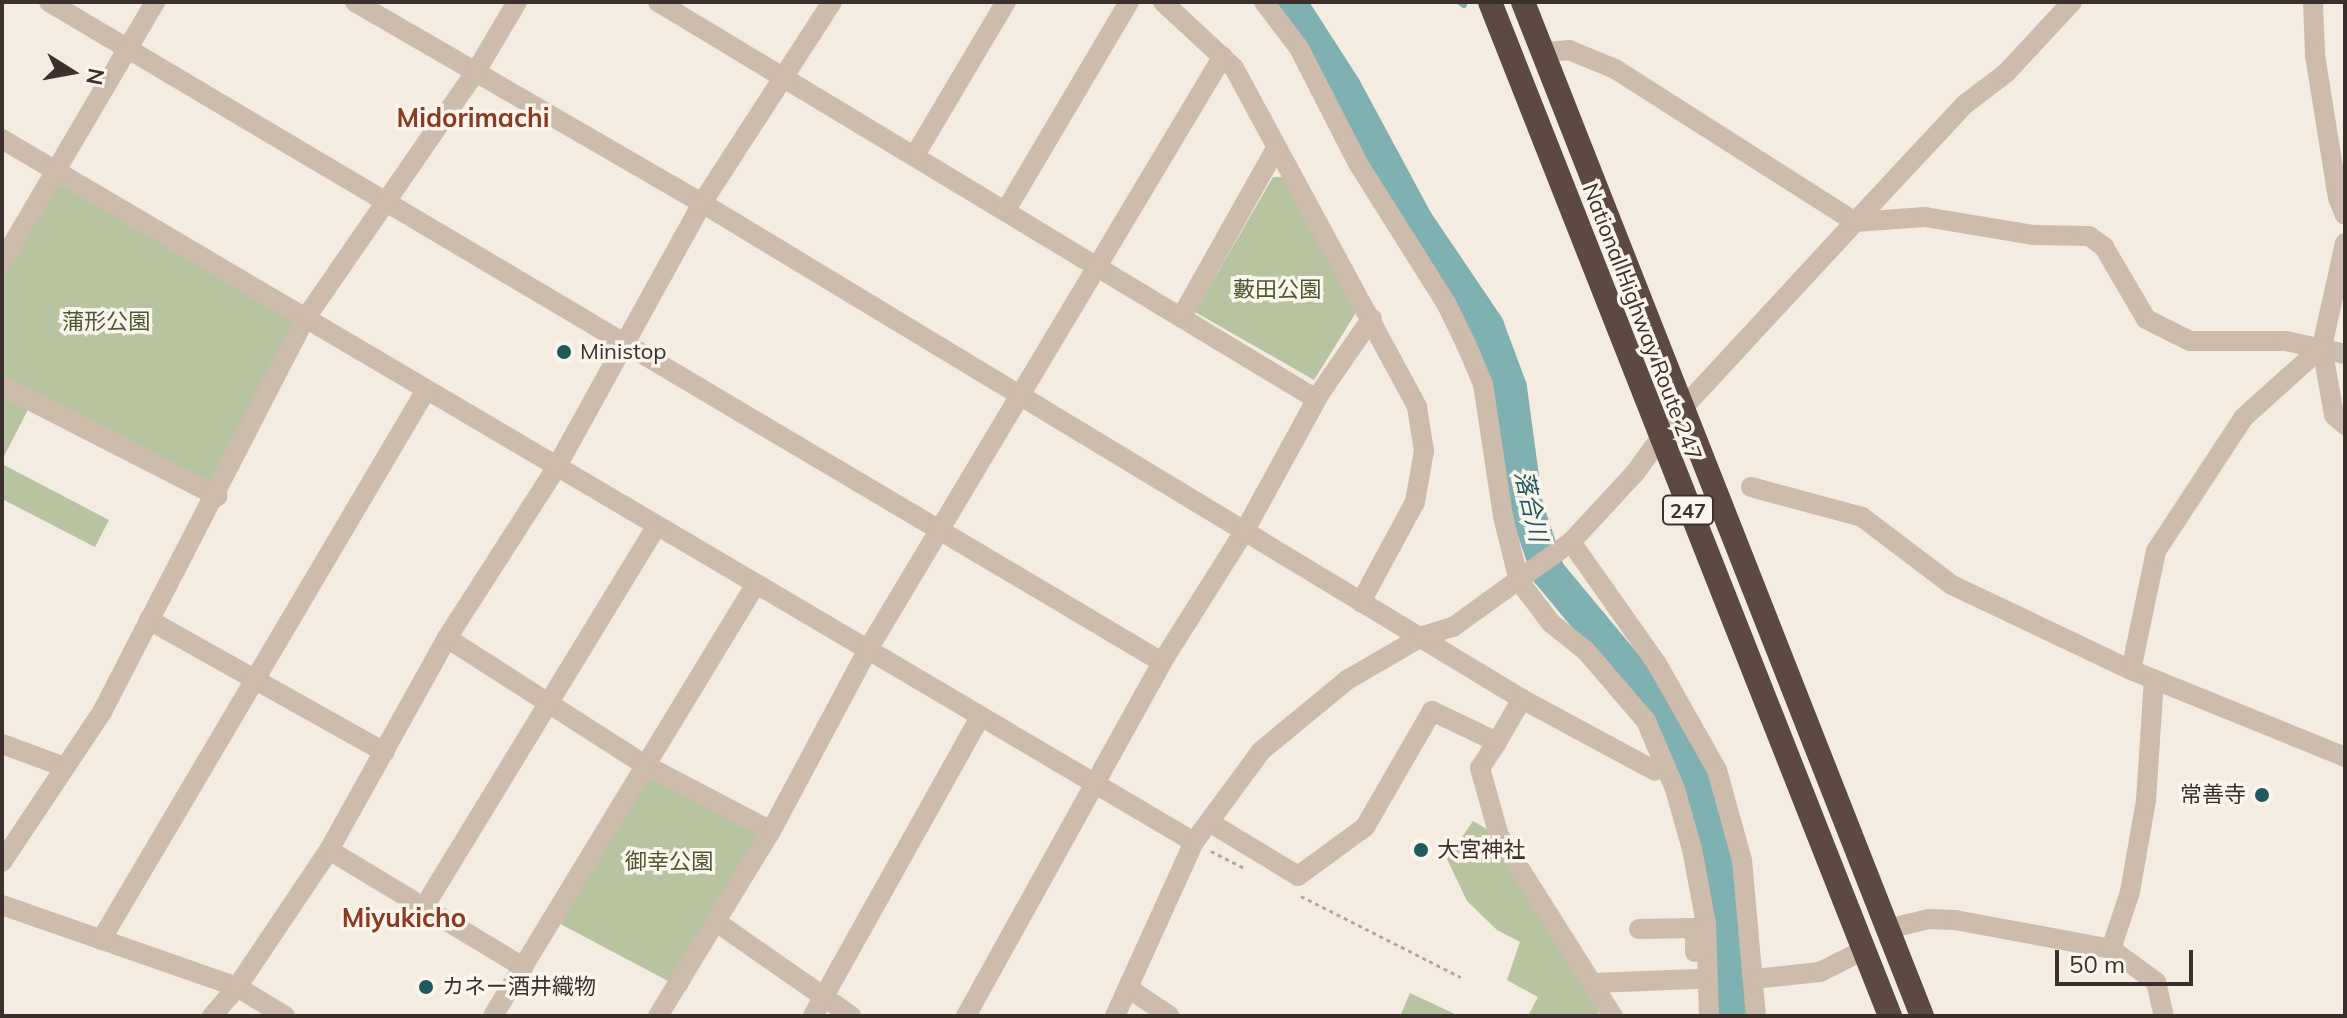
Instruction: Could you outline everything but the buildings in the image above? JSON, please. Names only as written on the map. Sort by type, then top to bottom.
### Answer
[{"type":"highway","name":"National Highway Route 247","points":[[1490,2],[1890,1016]]},
{"type":"highway","name":"National Highway Route 247","points":[[1523,2],[1681,410],[1753,576],[1922,1016]]},
{"type":"street","points":[[49,2],[1162,662]]},
{"type":"street","points":[[2,262],[155,2]]},
{"type":"street","points":[[355,2],[702,203],[1018,398],[1423,636],[1522,699],[1655,771]]},
{"type":"street","points":[[2,862],[102,712],[217,496],[305,319],[475,73],[517,2]]},
{"type":"street","points":[[212,1016],[237,987],[329,850],[447,638],[556,468],[702,203],[785,81],[832,2]]},
{"type":"street","points":[[915,155],[1006,2]]},
{"type":"street","points":[[1006,210],[1129,2]]},
{"type":"street","points":[[1163,2],[1223,56],[1372,318],[1417,407],[1424,451],[1415,502],[1361,602]]},
{"type":"street","points":[[1264,2],[1299,48],[1359,165],[1446,303],[1466,344],[1483,384],[1503,516],[1524,578],[1551,623],[1586,651],[1646,721],[1675,789],[1692,849],[1706,924],[1709,1016]]},
{"type":"street","points":[[1115,1016],[1194,842],[1233,784],[1299,715],[1423,636],[1453,627],[1571,542],[1660,439],[1681,410],[1855,222],[1964,105],[2006,73],[2072,2]]},
{"type":"street","points":[[2313,2],[2315,55],[2345,215]]},
{"type":"street","points":[[664,3],[785,81],[1183,314],[1316,399]]},
{"type":"street","points":[[1543,52],[1569,50],[1615,69],[1855,222],[1925,217],[2033,235],[2089,236],[2104,247],[2146,319],[2190,341],[2286,341],[2345,354]]},
{"type":"street","points":[[658,1016],[771,831],[867,651],[1223,56]]},
{"type":"street","points":[[2,139],[1194,842]]},
{"type":"street","points":[[1183,314],[1276,148]]},
{"type":"street","points":[[2345,243],[2322,347],[2334,415],[2345,425]]},
{"type":"street","points":[[966,1016],[1162,662],[1244,532],[1316,399],[1372,318]]},
{"type":"street","points":[[2131,670],[2156,551],[2244,417],[2322,347]]},
{"type":"street","points":[[2,386],[217,496]]},
{"type":"street","points":[[101,940],[426,390]]},
{"type":"street","points":[[1751,487],[1862,517],[1952,585],[2131,670],[2345,757]]},
{"type":"street","points":[[424,907],[656,527]]},
{"type":"street","points":[[1571,542],[1657,664],[1717,770],[1742,860],[1756,1016]]},
{"type":"street","points":[[493,1016],[756,584]]},
{"type":"street","points":[[149,620],[252,681],[384,752]]},
{"type":"street","points":[[447,638],[645,765],[771,831]]},
{"type":"street","points":[[2111,949],[2130,892],[2146,800],[2154,679]]},
{"type":"street","points":[[1522,699],[1480,768],[1499,836],[1613,1016]]},
{"type":"street","points":[[1209,822],[1298,876],[1365,827],[1432,711],[1497,742]]},
{"type":"street","points":[[817,1007],[980,717]]},
{"type":"street","points":[[2,744],[65,767]]},
{"type":"street","points":[[329,850],[523,967]]},
{"type":"street","points":[[2,905],[237,987],[285,1016]]},
{"type":"street","points":[[1887,929],[1929,919],[1955,920],[2111,949],[2156,982],[2164,1016]]},
{"type":"street","points":[[715,921],[817,1007],[851,1016]]},
{"type":"street","points":[[1639,929],[1695,928],[1697,1016]]},
{"type":"street","points":[[1754,979],[1820,972],[1864,950]]},
{"type":"street","points":[[1593,983],[1696,979]]},
{"type":"street","points":[[1128,988],[1170,1016]]},
{"type":"path","points":[[1194,842],[1250,871]]},
{"type":"path","points":[[1292,892],[1461,977]]},
{"type":"green space","name":"蒲形公園","points":[[56,171],[305,319],[217,496],[2,386],[2,262]]},
{"type":"green space","name":"藪田公園","points":[[1273,177],[1282,177],[1357,311],[1314,380],[1195,312]]},
{"type":"green space","points":[[2,389],[31,404],[2,460]]},
{"type":"green space","points":[[2,464],[109,520],[95,547],[2,499]]},
{"type":"green space","name":"御幸公園","points":[[645,765],[770,832],[686,991],[560,924]]},
{"type":"green space","points":[[1473,821],[1499,836],[1586,971],[1599,1016],[1528,1016],[1538,997],[1507,980],[1520,942],[1497,930],[1467,901],[1447,859]]},
{"type":"green space","points":[[1410,993],[1459,1016],[1400,1016]]},
{"type":"waterway","name":"落合川","points":[[1289,2],[1345,89],[1416,221],[1487,326],[1510,388],[1526,506],[1548,572],[1650,695],[1687,755],[1707,812],[1728,904],[1734,1016]]},
{"type":"waterway","points":[[1460,2],[1464,5]]},
{"type":"place","name":"Ministop","points":[[564,352]]},
{"type":"place","name":"常善寺","points":[[2262,795]]},
{"type":"place","name":"大宮神社","points":[[1421,850]]},
{"type":"place","name":"カネー酒井織物","points":[[426,987]]},
{"type":"district","name":"Midorimachi","points":[[473,118]]},
{"type":"district","name":"Miyukicho","points":[[404,918]]}]
